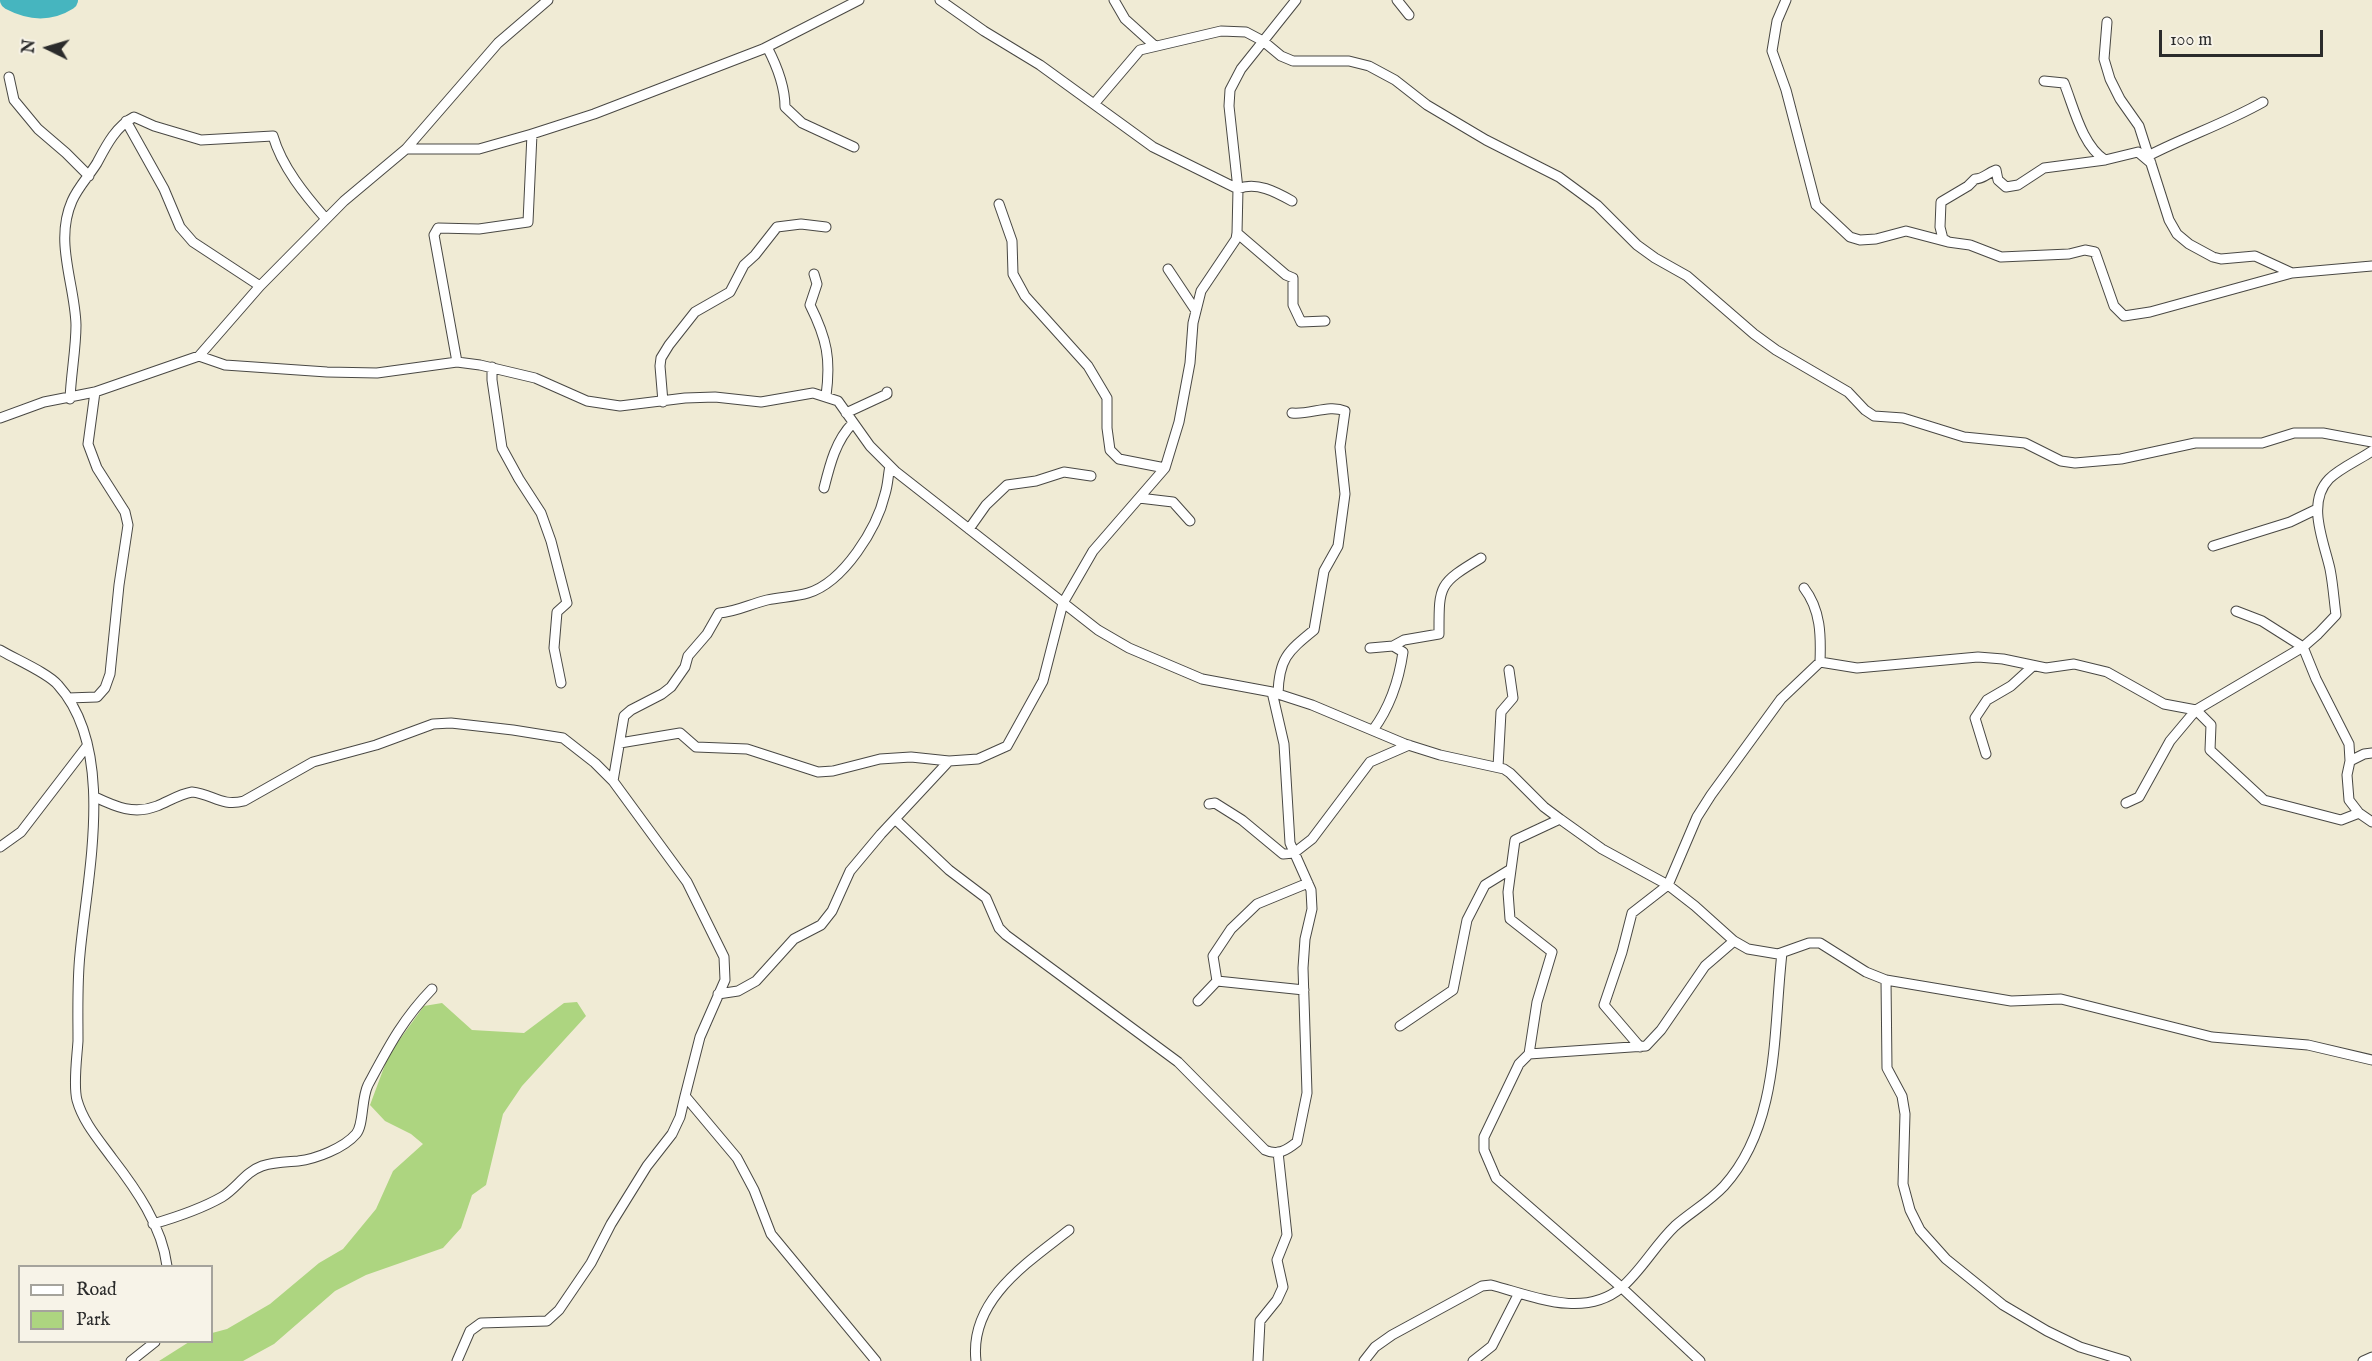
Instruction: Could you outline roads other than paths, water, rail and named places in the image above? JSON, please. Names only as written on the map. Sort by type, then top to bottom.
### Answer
[{"type":"street","points":[[0,418],[44,402],[70,399],[95,392],[199,356],[260,286],[344,201],[406,149],[498,43],[548,0]]},
{"type":"street","points":[[406,149],[479,149],[594,114],[766,47],[859,0]]},
{"type":"street","points":[[940,0],[984,31],[1040,65],[1153,147],[1238,189]]},
{"type":"street","points":[[1114,0],[1125,19],[1155,46]]},
{"type":"street","points":[[620,743],[680,733],[696,747],[747,749],[818,772],[833,771],[880,759],[911,758],[949,761],[978,759],[1007,746],[1043,681],[1063,603],[1093,551],[1165,468],[1179,422],[1200,291],[1236,239],[1238,189],[1229,106],[1230,90],[1240,69],[1296,0]]},
{"type":"street","points":[[1397,0],[1409,15]]},
{"type":"street","points":[[1786,0],[1777,21],[1772,51],[1786,90],[1816,205],[1850,237],[1860,240],[1876,239],[1906,231],[1970,245],[2001,257],[2068,254],[2085,250],[2095,252],[2114,306],[2124,316],[2150,312],[2292,273],[2372,266]]},
{"type":"street","points":[[2107,22],[2104,59],[2110,79],[2120,99],[2139,126],[2169,220],[2177,234],[2212,257],[2221,259],[2255,256],[2292,273]]},
{"type":"street","points":[[1094,104],[1140,50],[1221,31],[1246,32],[1263,40],[1281,56],[1293,62],[1348,61],[1369,66],[1395,80],[1427,105],[1559,177],[1597,205],[1637,245],[1687,276],[1754,334],[1776,350],[1848,392],[1864,410],[1874,416],[1904,418],[1964,437],[2025,443],[2061,461],[2075,463],[2121,459],[2195,443],[2262,443],[2294,433],[2323,434],[2372,442]]},
{"type":"street","points":[[766,47],[785,94],[785,107],[802,123],[854,147]]},
{"type":"street","points":[[9,76],[14,100],[38,129],[89,176]]},
{"type":"street","points":[[2044,81],[2064,83],[2089,145],[2105,160]]},
{"type":"street","points":[[2151,160],[2180,140],[2238,117],[2263,102]]},
{"type":"street","points":[[70,399],[76,324],[64,253],[70,204],[118,128],[126,121],[134,117],[154,126],[201,140],[273,136],[278,152],[305,195],[326,219]]},
{"type":"street","points":[[126,121],[164,189],[184,233],[193,242],[260,286]]},
{"type":"street","points":[[457,362],[434,235],[438,228],[478,229],[528,222],[532,134]]},
{"type":"street","points":[[1948,242],[1943,239],[1940,228],[1941,202],[1968,186],[1975,179],[1982,179],[1990,172],[1996,170],[1998,180],[2006,187],[2018,185],[2044,168],[2105,160],[2138,152],[2151,160]]},
{"type":"street","points":[[1238,189],[1247,185],[1264,188],[1292,201]]},
{"type":"street","points":[[999,204],[1012,241],[1013,274],[1025,296],[1088,366],[1107,398],[1110,450],[1119,459],[1165,468]]},
{"type":"street","points":[[663,402],[660,379],[661,358],[695,312],[730,292],[744,265],[777,227],[801,224],[826,227]]},
{"type":"street","points":[[1928,237],[1937,233],[1940,228]]},
{"type":"street","points":[[1237,233],[1286,275],[1293,278],[1293,305],[1301,322],[1325,321]]},
{"type":"street","points":[[1168,269],[1196,311]]},
{"type":"street","points":[[814,274],[816,284],[810,305],[827,345],[829,369],[826,396]]},
{"type":"street","points":[[199,356],[225,365],[377,373],[457,362],[492,367],[535,378],[597,404],[620,406],[686,398],[715,397],[760,402],[813,393],[826,396],[838,401],[870,446],[890,466],[1098,630],[1130,648],[1202,679],[1275,693],[1312,705],[1409,745],[1440,755],[1498,766],[1510,772],[1544,807],[1602,849],[1668,885],[1734,941],[1761,952],[1782,953],[1809,943],[1820,943],[1866,972],[1886,980],[2011,1001],[2061,999],[2212,1037],[2308,1045],[2372,1060]]},
{"type":"street","points":[[492,367],[502,448],[541,513],[563,581],[567,603],[557,612],[554,648],[561,683]]},
{"type":"street","points":[[68,698],[97,697],[105,688],[114,649],[119,585],[128,538],[125,512],[97,468],[88,444],[95,392]]},
{"type":"street","points":[[846,413],[887,392]]},
{"type":"street","points":[[895,819],[949,870],[986,898],[999,928],[1178,1062],[1265,1150],[1285,1152],[1297,1142],[1307,1093],[1305,939],[1312,909],[1311,890],[1294,853],[1288,830],[1284,744],[1275,693],[1283,659],[1289,650],[1314,630],[1323,571],[1338,546],[1345,494],[1340,447],[1345,411],[1336,407],[1302,414],[1292,413]]},
{"type":"street","points":[[824,488],[835,450],[844,432],[853,423]]},
{"type":"street","points":[[2126,802],[2139,797],[2170,741],[2196,710],[2303,647],[2336,615],[2330,570],[2321,537],[2317,509],[2322,490],[2329,479],[2372,451]]},
{"type":"street","points":[[613,781],[624,716],[671,687],[685,667],[688,656],[707,634],[719,613],[734,613],[741,607],[762,601],[809,593],[833,579],[867,537],[885,494],[890,466]]},
{"type":"street","points":[[969,529],[986,505],[1007,485],[1036,481],[1064,472],[1091,476]]},
{"type":"street","points":[[1139,498],[1173,502],[1190,521]]},
{"type":"street","points":[[2213,546],[2290,522],[2317,509]]},
{"type":"street","points":[[1370,648],[1393,646],[1404,640],[1439,634],[1439,604],[1443,585],[1481,558]]},
{"type":"street","points":[[1640,1047],[1604,1005],[1622,952],[1632,912],[1668,885],[1697,817],[1711,795],[1781,699],[1820,662],[1819,621],[1809,594],[1804,588]]},
{"type":"street","points":[[2236,611],[2262,621],[2303,647],[2316,679],[2349,744],[2347,794],[2359,813],[2372,822]]},
{"type":"street","points":[[1373,730],[1385,714],[1391,693],[1399,678],[1403,652],[1393,646]]},
{"type":"street","points":[[0,650],[58,684],[80,720],[87,746],[95,797],[88,893],[80,956],[76,1099],[89,1128],[131,1183],[161,1242],[166,1265]]},
{"type":"street","points":[[1820,662],[1857,668],[1978,657],[2003,659],[2046,668],[2074,664],[2107,672],[2164,704],[2196,710],[2211,724],[2210,750],[2264,800],[2341,820],[2359,813]]},
{"type":"street","points":[[1986,754],[1975,718],[1987,700],[2011,686],[2032,666]]},
{"type":"street","points":[[1498,766],[1501,712],[1513,698],[1509,670]]},
{"type":"street","points":[[95,797],[117,808],[130,810],[144,810],[192,792],[199,792],[224,803],[233,804],[244,801],[313,762],[442,723],[560,737],[595,763],[613,781],[687,882],[724,957],[725,980],[700,1037],[680,1117],[672,1134],[647,1167],[611,1224],[591,1263],[559,1310],[547,1321],[481,1323],[470,1331],[457,1361]]},
{"type":"street","points":[[1209,804],[1215,803],[1242,820],[1283,854],[1294,853],[1312,839],[1370,762],[1409,745]]},
{"type":"street","points":[[0,847],[21,832],[87,746]]},
{"type":"street","points":[[2350,761],[2372,753]]},
{"type":"street","points":[[718,994],[738,991],[756,981],[794,939],[821,925],[832,911],[850,871],[949,761]]},
{"type":"street","points":[[1529,1054],[1537,1002],[1552,952],[1510,919],[1508,892],[1511,869],[1515,840],[1560,819]]},
{"type":"street","points":[[1400,1026],[1454,990],[1467,920],[1485,885],[1511,869]]},
{"type":"street","points":[[1217,981],[1213,956],[1231,929],[1257,904],[1308,883]]},
{"type":"street","points":[[1700,1361],[1621,1287],[1496,1178],[1487,1161],[1484,1137],[1519,1064],[1529,1054],[1646,1046],[1705,966],[1734,941]]},
{"type":"street","points":[[1364,1361],[1375,1347],[1392,1335],[1482,1286],[1491,1285],[1557,1303],[1578,1305],[1600,1300],[1621,1287],[1675,1227],[1709,1201],[1726,1184],[1753,1144],[1762,1119],[1772,1066],[1782,953]]},
{"type":"street","points":[[1886,980],[1887,1068],[1902,1096],[1904,1105],[1903,1184],[1910,1210],[1920,1230],[1946,1259],[2003,1305],[2080,1347],[2126,1361]]},
{"type":"street","points":[[1217,981],[1304,990]]},
{"type":"street","points":[[1198,1001],[1217,981]]},
{"type":"street","points":[[153,1224],[176,1217],[222,1197],[244,1176],[263,1166],[311,1158],[354,1136],[360,1125],[364,1094],[396,1031],[432,989]]},
{"type":"street","points":[[684,1096],[737,1158],[754,1190],[771,1234],[876,1361]]},
{"type":"street","points":[[1258,1361],[1260,1321],[1284,1287],[1277,1260],[1287,1235],[1278,1152]]},
{"type":"street","points":[[976,1361],[974,1344],[985,1310],[1009,1278],[1069,1230]]},
{"type":"street","points":[[1473,1361],[1492,1346],[1519,1293]]},
{"type":"street","points":[[131,1361],[153,1343]]},
{"type":"street","points":[[2363,1361],[2372,1357]]},
{"type":"waterway","points":[[10,0],[32,8],[46,8],[68,0]]}]
